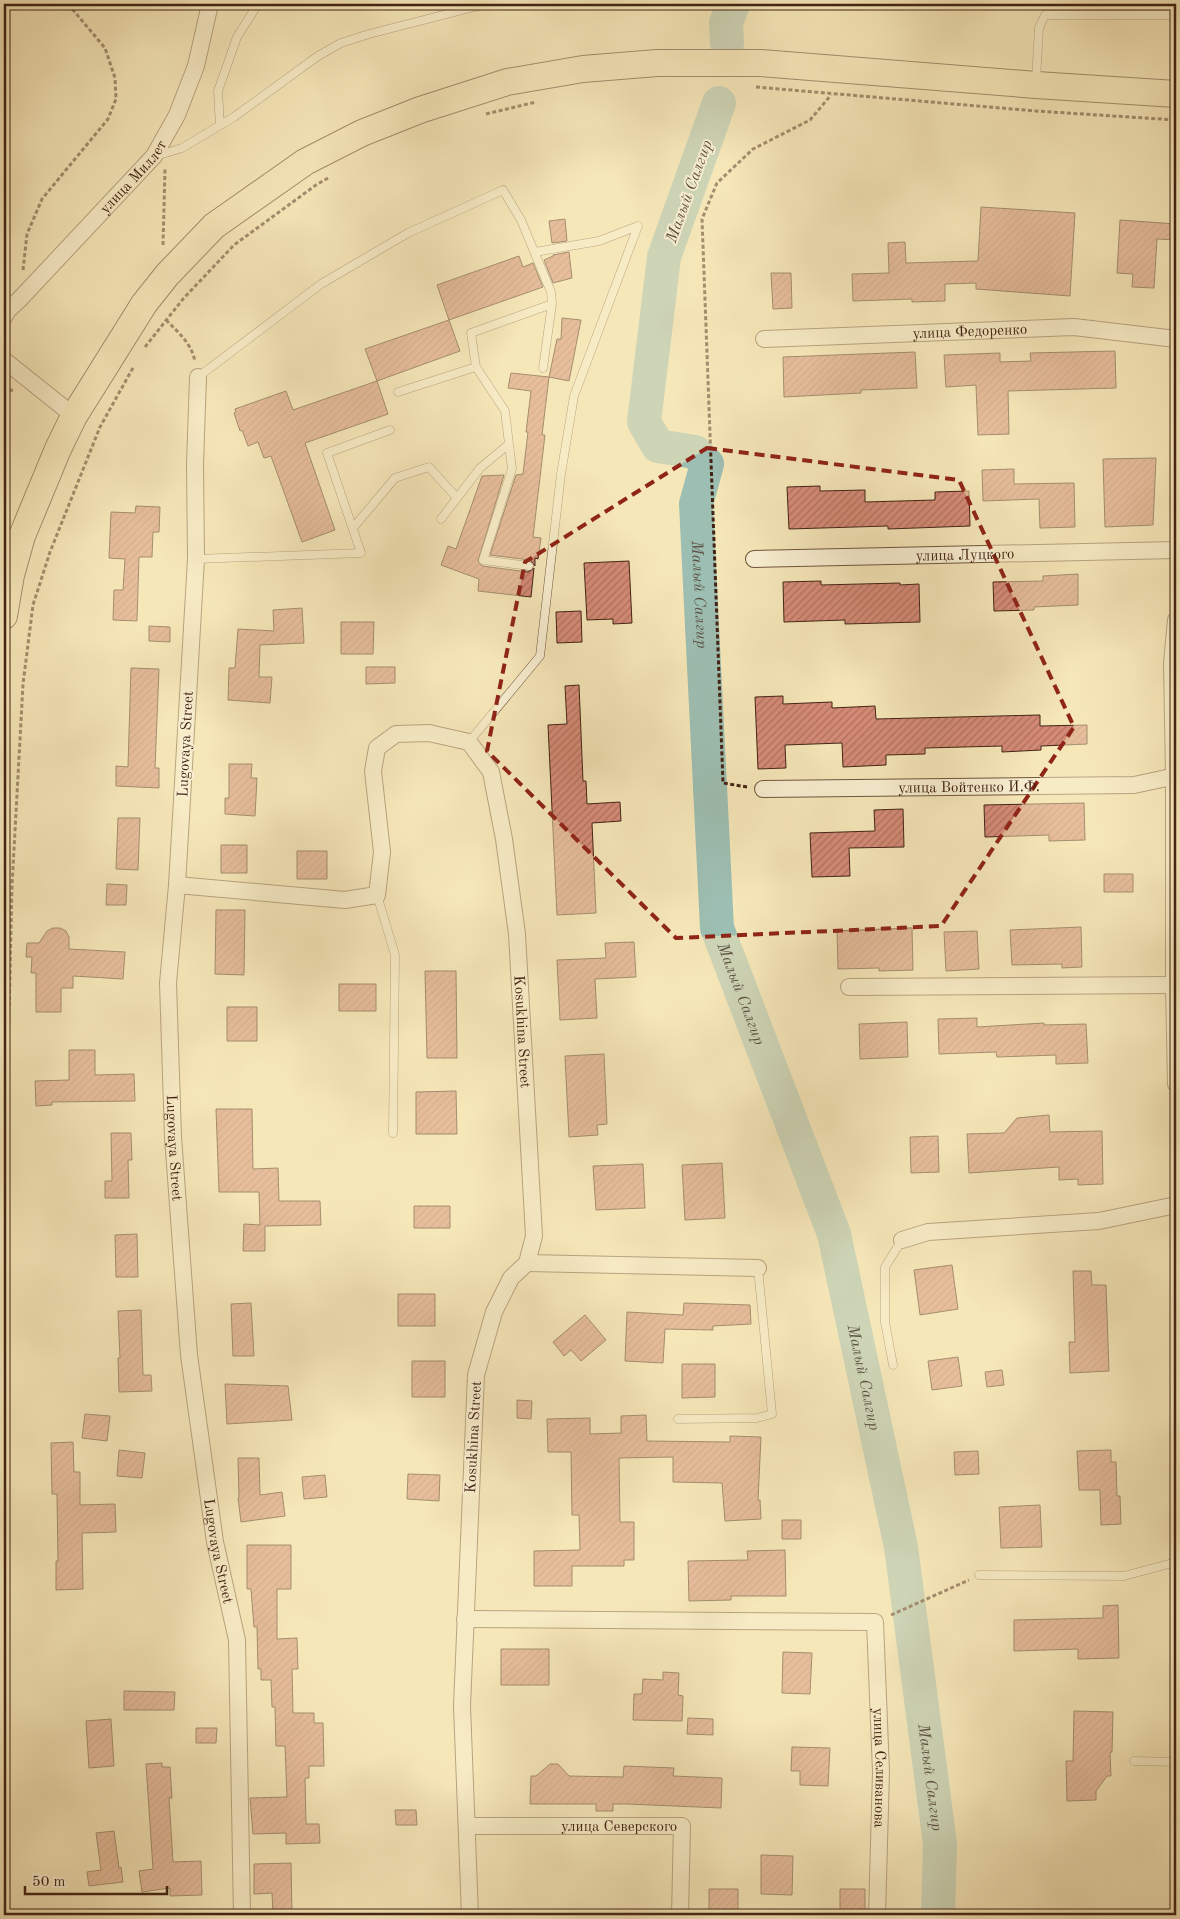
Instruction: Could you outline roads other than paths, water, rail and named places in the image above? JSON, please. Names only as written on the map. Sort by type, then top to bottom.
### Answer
[{"type":"main road","points":[[4,616],[11,576],[13,534],[74,416],[144,304],[167,275],[214,226],[304,162],[362,133],[420,110],[507,82],[583,69],[657,63],[760,63],[1176,94]]},
{"type":"street","name":"улица Миллет","points":[[4,317],[8,310],[160,154],[196,66],[210,4]]},
{"type":"street","name":"улица Федоренко","points":[[764,339],[1074,327],[1176,339]]},
{"type":"street","points":[[4,360],[74,416]]},
{"type":"street","name":"Lugovaya Street","points":[[198,377],[196,559],[177,885],[168,983],[174,1147],[189,1355],[215,1542],[237,1640],[242,1915]]},
{"type":"street","name":"улица Луцкого","points":[[754,559],[1176,550]]},
{"type":"street","points":[[1176,620],[1174,663],[1174,985],[1176,1084]]},
{"type":"street","points":[[177,885],[344,900],[378,895],[382,852],[372,771],[377,748],[396,734],[429,733],[469,742]]},
{"type":"street","name":"Kosukhina Street","points":[[469,742],[491,772],[504,839],[517,934],[534,1236],[527,1264],[512,1278],[494,1312],[476,1375],[462,1706],[470,1915]]},
{"type":"street","name":"улица Войтенко И.Ф.","points":[[763,789],[1134,785],[1175,776]]},
{"type":"street","points":[[849,988],[1174,985]]},
{"type":"street","points":[[902,1240],[928,1232],[1099,1221],[1176,1206]]},
{"type":"street","points":[[527,1264],[758,1268]]},
{"type":"street","name":"улица Селиванова","points":[[465,1619],[875,1622],[881,1772],[877,1915]]},
{"type":"street","name":"улица Северского","points":[[466,1826],[682,1826],[680,1915]]},
{"type":"lane","points":[[220,125],[218,91],[237,37],[258,4]]},
{"type":"lane","points":[[160,154],[182,148],[220,125],[318,56],[341,43],[475,5],[486,4]]},
{"type":"lane","points":[[1036,85],[1039,28],[1045,15],[1169,15],[1171,4]]},
{"type":"lane","points":[[198,377],[321,284],[408,233],[503,190],[521,220],[551,292],[552,304],[543,368]]},
{"type":"lane","points":[[469,742],[540,656],[561,474],[574,396],[638,226],[599,241],[535,252]]},
{"type":"lane","points":[[529,566],[483,560],[512,469],[505,411],[476,367],[471,332],[552,304]]},
{"type":"lane","points":[[398,392],[476,367]]},
{"type":"lane","points":[[196,559],[361,553],[327,453],[390,430]]},
{"type":"lane","points":[[441,519],[480,468],[509,444]]},
{"type":"lane","points":[[353,528],[395,478],[429,467],[457,498]]},
{"type":"lane","points":[[378,895],[395,955],[393,1133]]},
{"type":"lane","points":[[893,1364],[885,1322],[884,1267],[902,1240]]},
{"type":"lane","points":[[678,1420],[757,1418],[772,1414],[758,1268]]},
{"type":"lane","points":[[979,1575],[1124,1576],[1176,1562]]},
{"type":"lane","points":[[1134,1761],[1176,1762]]},
{"type":"waterway","name":"Малый Салгир","points":[[727,43],[726,23],[733,4]]},
{"type":"waterway","name":"Малый Салгир","points":[[719,103],[664,257],[644,422],[658,446],[695,452],[707,464],[696,504],[717,928],[834,1234],[901,1547],[940,1844],[938,1915]]}]
